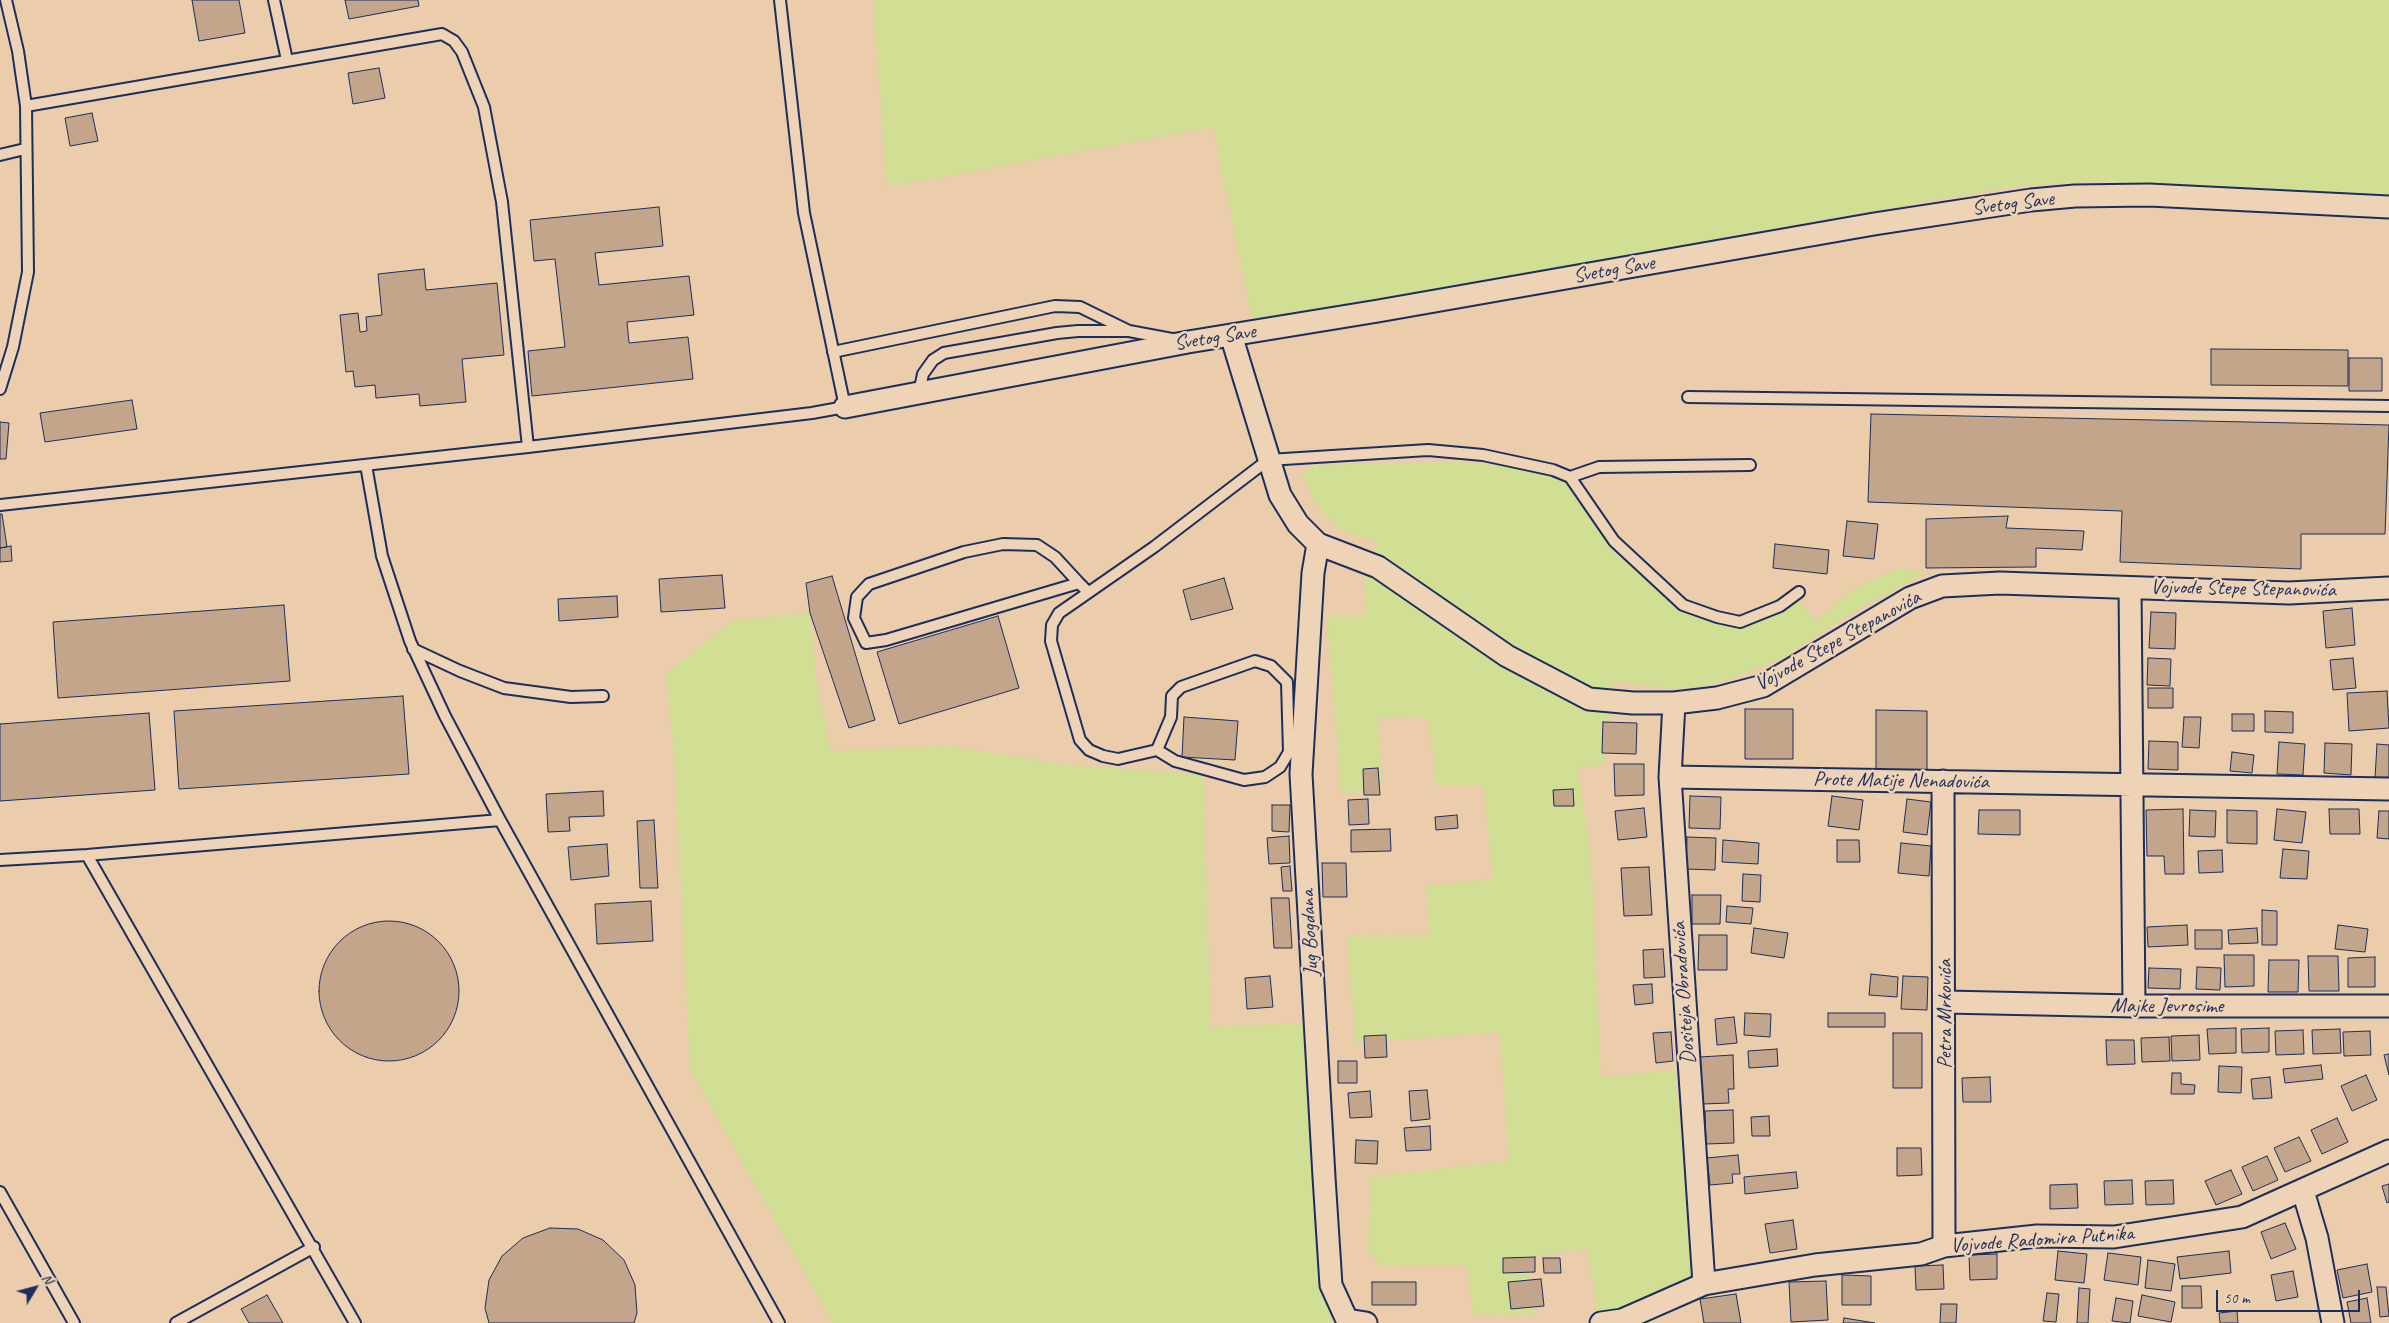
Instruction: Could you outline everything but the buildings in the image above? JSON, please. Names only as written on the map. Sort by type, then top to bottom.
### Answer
[{"type":"street","name":"Svetog Save","points":[[845,407],[1188,342],[1874,224],[2031,200],[2075,196],[2148,195],[2389,207]]},
{"type":"street","name":"Vojvode Stepe Stepanovića","points":[[1231,335],[1280,495],[1298,524],[1318,544],[1378,567],[1507,656],[1589,699],[1633,703],[1674,702],[1717,698],[1763,686],[1910,598],[1942,586],[2000,583],[2288,593],[2389,588]]},
{"type":"street","name":"Jug Bogdana","points":[[1318,544],[1314,573],[1301,774],[1331,1285],[1357,1322]]},
{"type":"street","points":[[2130,588],[2134,1006]]},
{"type":"street","name":"Dositeja Obradovića","points":[[1674,702],[1670,777],[1704,1284]]},
{"type":"street","name":"Prote Matije Nenadovića","points":[[1670,777],[2389,789]]},
{"type":"street","name":"Petra Mrkovića","points":[[1943,781],[1945,1002],[1944,1246]]},
{"type":"street","name":"Majke Jevrosime","points":[[1945,1002],[2134,1006],[2389,1006]]},
{"type":"street","name":"Vojvode Radomira Putnika","points":[[1601,1323],[1622,1322],[1704,1284],[1815,1265],[1921,1254],[1944,1246],[2037,1236],[2114,1237],[2242,1217],[2389,1151]]},
{"type":"street","points":[[2303,1191],[2317,1238],[2334,1323]]},
{"type":"lane","points":[[0,389],[13,347],[28,272],[25,149],[26,106],[18,51],[6,0]]},
{"type":"lane","points":[[274,0],[287,60]]},
{"type":"lane","points":[[0,505],[528,447],[812,413],[845,407],[804,213],[780,0]]},
{"type":"lane","points":[[26,106],[442,34],[454,41],[462,52],[484,107],[502,202],[528,447]]},
{"type":"lane","points":[[0,155],[25,149]]},
{"type":"lane","points":[[833,352],[1055,306],[1080,307],[1129,332]]},
{"type":"lane","points":[[919,394],[923,374],[933,360],[944,353],[1057,333],[1129,332],[1188,342]]},
{"type":"lane","points":[[1688,397],[2389,406]]},
{"type":"lane","points":[[1157,750],[1170,717],[1172,696],[1181,687],[1254,660],[1271,666],[1287,682],[1289,752],[1280,767],[1265,777],[1244,780],[1174,760],[1157,750],[1118,759],[1089,750],[1080,740],[1051,640],[1052,625],[1059,613],[1154,547],[1268,460],[1428,450],[1482,455],[1553,470],[1570,477],[1614,541],[1683,606],[1740,622],[1780,606],[1799,592]]},
{"type":"lane","points":[[366,465],[382,556],[414,648],[445,716],[500,820],[779,1323]]},
{"type":"lane","points":[[1570,477],[1599,467],[1750,465]]},
{"type":"lane","points":[[1079,583],[886,640],[866,643],[854,618],[857,597],[869,584],[964,552],[1003,544],[1037,544],[1055,557],[1088,592]]},
{"type":"lane","points":[[414,648],[460,671],[504,688],[572,697],[604,696]]},
{"type":"lane","points":[[0,860],[500,820]]},
{"type":"lane","points":[[87,854],[314,1248],[355,1323]]},
{"type":"lane","points":[[0,1192],[74,1323]]},
{"type":"lane","points":[[176,1323],[314,1248]]},
{"type":"green space","points":[[873,0],[2389,0],[2389,197],[2092,181],[2009,187],[1253,322],[1213,127],[887,187]]},
{"type":"green space","points":[[1459,462],[1553,470],[1570,477],[1614,541],[1683,605],[1740,622],[1794,596],[1816,621],[1857,586],[1903,568],[1923,574],[1848,615],[1781,659],[1729,679],[1705,686],[1673,689],[1613,681],[1604,765],[1578,768],[1591,861],[1601,1078],[1675,1070],[1694,1285],[1629,1312],[1597,1313],[1588,1248],[1526,1257],[1534,1316],[1473,1314],[1467,1265],[1383,1266],[1368,1251],[1370,1177],[1509,1161],[1500,1032],[1356,1043],[1347,935],[1430,936],[1426,886],[1493,879],[1483,785],[1436,785],[1429,718],[1378,717],[1382,789],[1341,794],[1327,615],[1365,615],[1366,571],[1378,542],[1341,531],[1315,502],[1302,474],[1312,465]]},
{"type":"green space","points":[[810,613],[817,686],[831,751],[944,746],[1069,765],[1199,774],[1204,781],[1210,1027],[1328,1022],[1341,1291],[1337,1323],[833,1323],[690,1070],[675,767],[666,674],[732,621]]}]
